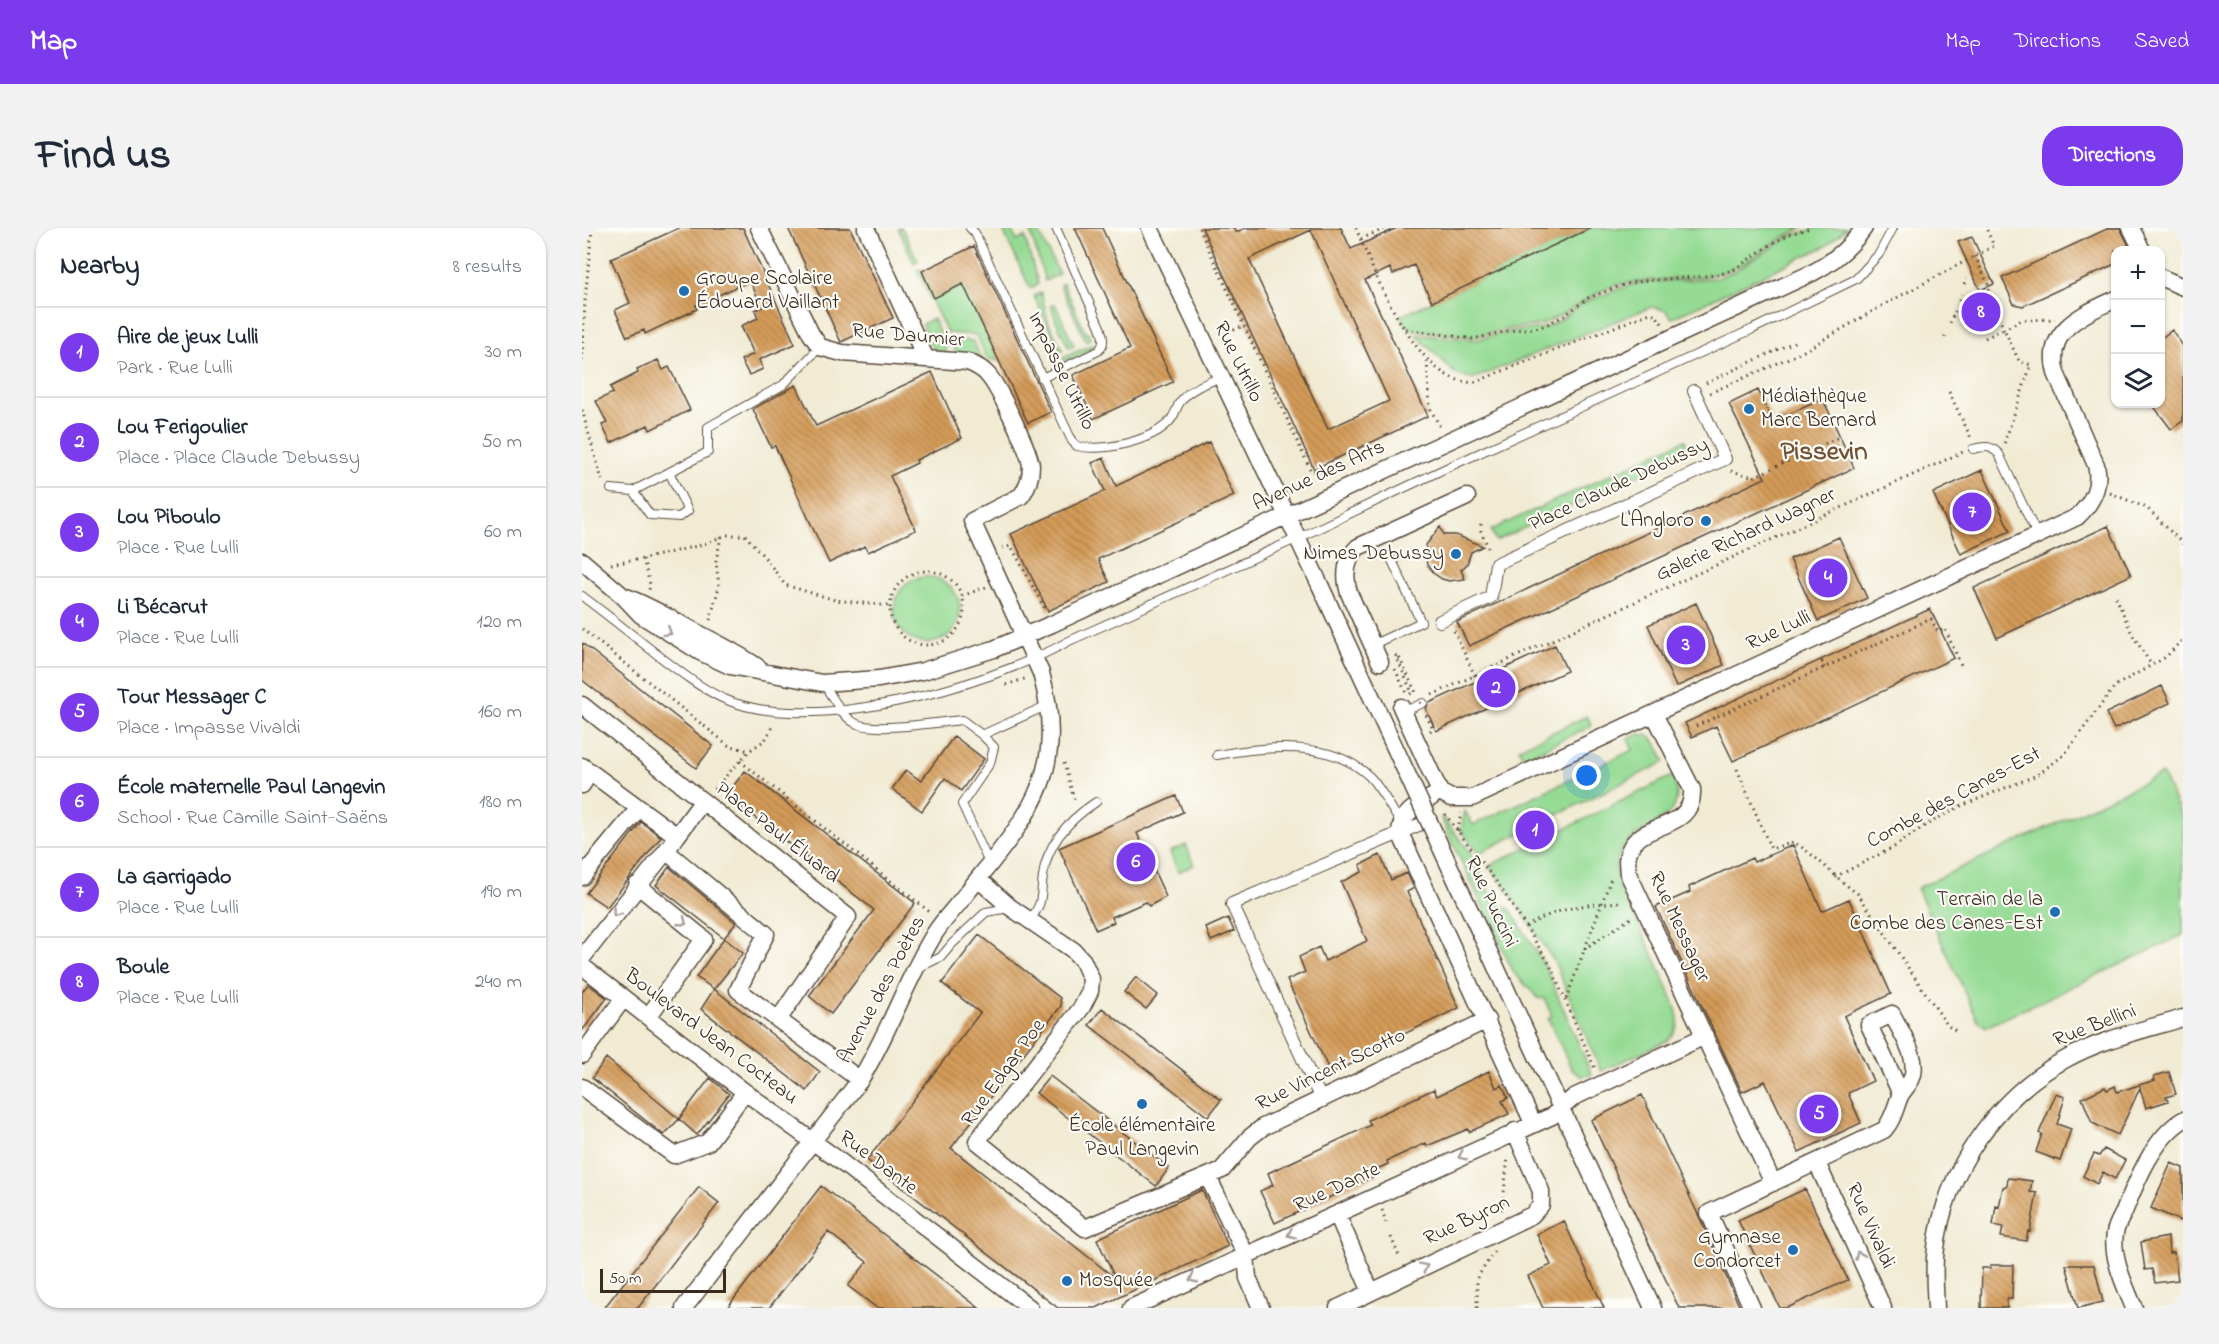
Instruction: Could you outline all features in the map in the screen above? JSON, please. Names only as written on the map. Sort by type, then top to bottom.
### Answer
[{"type":"street","name":"Rue Daumier","points":[[759,228],[811,334],[820,347],[842,353],[968,362],[979,367],[988,375],[997,388],[1030,458],[1030,478],[1021,496],[972,521],[1024,635]]},
{"type":"street","points":[[866,228],[926,358]]},
{"type":"street","name":"Rue Utrillo","points":[[1150,228],[1287,515]]},
{"type":"street","name":"Avenue des Arts","points":[[582,561],[623,596],[645,604],[734,650],[765,672],[822,683],[879,679],[923,671],[994,649],[1812,273],[1843,252],[1864,228]]},
{"type":"street","points":[[2131,228],[2140,246]]},
{"type":"street","points":[[2165,279],[2183,287]]},
{"type":"street","name":"Rue Lulli","points":[[1440,792],[1451,798],[1462,799],[1478,796],[2077,517],[2096,491],[2099,477],[2054,364],[2056,347],[2067,325],[2113,300]]},
{"type":"street","name":"Place Claude Debussy","points":[[1496,564],[1725,459],[1694,391]]},
{"type":"street","points":[[1387,665],[1372,645],[1346,582],[1345,571],[1353,552],[1358,547],[1467,497]]},
{"type":"street","name":"Rue Puccini","points":[[1287,515],[1653,1308]]},
{"type":"street","points":[[1444,620],[1491,597],[1496,564]]},
{"type":"street","name":"Avenue des Poètes","points":[[684,1308],[860,1080],[915,970],[943,923],[1030,811],[1042,784],[1049,757],[1050,731],[1048,705],[1041,673],[1024,635]]},
{"type":"street","name":"Place Paul Éluard","points":[[582,705],[848,917],[778,1020]]},
{"type":"street","points":[[1400,828],[1409,810],[1440,792],[1402,709]]},
{"type":"street","name":"Rue Messager","points":[[1654,714],[1692,789],[1692,800],[1679,818],[1636,839],[1627,859],[1628,873],[1773,1183]]},
{"type":"street","points":[[585,774],[639,808],[676,836]]},
{"type":"street","points":[[582,958],[702,802]]},
{"type":"street","points":[[582,877],[639,808]]},
{"type":"street","points":[[1321,1099],[1232,904],[1400,828],[1428,822]]},
{"type":"street","points":[[1400,828],[1533,1123]]},
{"type":"street","points":[[666,851],[766,934],[738,990],[860,1080]]},
{"type":"street","name":"Rue Edgar Poe","points":[[978,879],[1010,908],[1072,950],[1083,961],[1091,979],[1082,1007],[977,1141],[1085,1228],[1208,1176]]},
{"type":"street","points":[[637,885],[704,939],[648,1017]]},
{"type":"street","name":"Boulevard Jean Cocteau","points":[[582,966],[813,1142]]},
{"type":"street","points":[[582,1055],[623,999]]},
{"type":"street","name":"Rue Bellini","points":[[1936,1308],[1936,1248],[1945,1204],[1970,1151],[1990,1122],[2038,1076],[2066,1058],[2096,1045],[2183,1018]]},
{"type":"street","name":"Rue Vincent Scotto","points":[[1208,1176],[1222,1170],[1249,1138],[1263,1127],[1486,1020]]},
{"type":"street","name":"Rue Dante","points":[[1131,1308],[1517,1135],[1533,1123],[1552,1116],[1574,1097],[1705,1036]]},
{"type":"street","points":[[582,1087],[674,1155],[708,1142],[745,1092]]},
{"type":"street","points":[[1752,1308],[1709,1213],[1884,1130],[1890,1124],[1901,1094]]},
{"type":"street","points":[[2134,1308],[2116,1260],[2115,1232],[2140,1174],[2160,1142],[2183,1120]]},
{"type":"street","name":"Rue Byron","points":[[1338,1308],[1532,1215],[1541,1205],[1541,1191],[1517,1135]]},
{"type":"street","name":"Rue Dante","points":[[813,1142],[1030,1308]]},
{"type":"street","name":"Rue Vivaldi","points":[[1817,1163],[1882,1308]]},
{"type":"street","points":[[1208,1176],[1246,1255],[1248,1278],[1261,1308]]},
{"type":"street","points":[[1337,1214],[1371,1292]]},
{"type":"lane","name":"Impasse Utrillo","points":[[970,228],[975,233],[1072,441],[1083,447],[1120,446],[1159,430],[1170,421],[1181,401],[1197,388],[1220,378]]},
{"type":"lane","points":[[1042,378],[1098,351],[1102,348],[1104,339],[1056,228]]},
{"type":"lane","points":[[582,596],[673,666],[711,692],[754,708],[778,712],[842,710],[936,692],[997,674],[1035,659],[1069,641],[1753,329],[1856,279],[1879,254],[1893,228]]},
{"type":"lane","points":[[611,489],[633,491],[708,452],[708,427],[783,385],[820,347]]},
{"type":"lane","points":[[1976,447],[1992,447],[1999,454],[2037,534]]},
{"type":"lane","points":[[633,491],[650,515],[679,517],[688,511],[669,472]]},
{"type":"lane","points":[[1372,645],[1421,622],[1389,554]]},
{"type":"lane","points":[[822,683],[842,710],[856,723],[872,727],[962,720],[994,747],[990,763],[962,804],[989,863]]},
{"type":"lane","points":[[1402,709],[1421,703]]},
{"type":"lane","points":[[982,735],[1048,705]]},
{"type":"lane","points":[[1217,755],[1269,748],[1322,752],[1344,759],[1372,779],[1400,828]]},
{"type":"lane","points":[[1030,920],[1041,906],[1043,873],[1061,831],[1078,814],[1096,801]]},
{"type":"lane","points":[[915,970],[941,957],[986,912],[1010,908]]},
{"type":"path","points":[[582,360],[592,228]]},
{"type":"path","points":[[1198,228],[1311,471],[1317,473],[1334,468],[1349,468]]},
{"type":"path","points":[[1356,228],[1379,284],[1406,329],[1427,361],[1456,381],[1474,382],[1650,313],[1656,315],[1663,326]]},
{"type":"path","points":[[1360,239],[1386,228]]},
{"type":"path","points":[[1406,329],[1473,339],[1508,330],[1541,327],[1564,316],[1588,298],[1623,285],[1641,281],[1718,275],[1736,269],[1790,234],[1810,228]]},
{"type":"path","points":[[1694,391],[1713,394],[1802,352],[1994,246],[1986,228]]},
{"type":"path","points":[[1975,256],[1988,284],[1990,298],[2019,361],[2031,365],[1999,454]]},
{"type":"path","points":[[1965,284],[1967,278]]},
{"type":"path","points":[[1959,300],[1961,294]]},
{"type":"path","points":[[1982,307],[1985,297]]},
{"type":"path","points":[[1950,323],[1955,311]]},
{"type":"path","points":[[1985,338],[2022,320],[2033,319]]},
{"type":"path","points":[[1225,344],[1221,335],[1244,326]]},
{"type":"path","points":[[1945,338],[1946,333]]},
{"type":"path","points":[[1694,391],[1796,340]]},
{"type":"path","points":[[1427,361],[1430,408],[1444,443]]},
{"type":"path","points":[[1949,392],[1976,447]]},
{"type":"path","points":[[582,410],[603,482],[611,489]]},
{"type":"path","points":[[1725,459],[1732,473],[1754,477],[1841,436]]},
{"type":"path","name":"Galerie Richard Wagner","points":[[1432,695],[1976,447]]},
{"type":"path","points":[[2108,492],[2147,508],[2183,544]]},
{"type":"path","points":[[1481,524],[1480,531],[1496,564]]},
{"type":"path","points":[[606,565],[643,560],[701,545],[721,537],[745,535],[785,585],[835,600],[889,606]]},
{"type":"path","points":[[709,622],[719,587],[716,561],[721,537]]},
{"type":"path","points":[[997,550],[1011,546],[1048,615]]},
{"type":"path","points":[[643,560],[650,585],[649,591]]},
{"type":"path","points":[[929,570],[938,572],[955,583],[963,600],[964,610],[962,620],[952,636],[934,645],[925,645],[915,644],[899,633],[893,625],[889,606],[895,587],[902,580],[910,574],[929,570]]},
{"type":"path","points":[[2116,597],[2132,634],[2151,666]]},
{"type":"path","points":[[1696,726],[1931,619],[1938,632],[1946,629],[1962,667]]},
{"type":"path","points":[[1444,620],[1475,676]]},
{"type":"path","points":[[582,629],[728,745],[749,751]]},
{"type":"path","name":"Combe des Canes-Est","points":[[1835,877],[1894,847],[1926,825],[1961,806],[2037,775],[2064,755],[2115,686],[2166,657],[2183,639]]},
{"type":"path","points":[[1387,665],[1407,696],[1412,693],[1396,657],[1398,655],[1433,729],[1430,731]]},
{"type":"path","points":[[1824,668],[1822,662],[1825,663]]},
{"type":"path","points":[[1006,685],[1030,678]]},
{"type":"path","points":[[702,802],[749,751],[765,740],[774,725]]},
{"type":"path","points":[[740,761],[943,923]]},
{"type":"path","points":[[1737,769],[1771,849],[1793,842],[1810,851],[1835,877],[1858,894],[1948,1026],[1956,1031]]},
{"type":"path","points":[[1440,792],[1443,812],[1483,861],[1550,963],[1601,1084]]},
{"type":"path","points":[[1565,1000],[1613,875],[1627,859]]},
{"type":"path","points":[[1526,927],[1557,910],[1577,905],[1624,902],[1639,895]]},
{"type":"path","points":[[1584,950],[1624,921],[1647,912]]},
{"type":"path","points":[[1477,1308],[1477,1278],[1492,1256],[1501,1230],[1508,1158],[1517,1135]]},
{"type":"path","points":[[1379,1205],[1386,1222]]},
{"type":"path","points":[[1391,1238],[1399,1256]]},
{"type":"green space","points":[[898,228],[902,228],[918,261],[914,263]]},
{"type":"green space","points":[[1002,228],[1010,228],[1017,241],[1025,237],[1038,284],[1030,288]]},
{"type":"green space","points":[[1032,228],[1037,228],[1059,274],[1045,281],[1031,234],[1034,232]]},
{"type":"green space","points":[[1591,228],[1804,228],[1793,232],[1734,268],[1697,277],[1618,285],[1598,293],[1540,325],[1507,329],[1473,337],[1414,330],[1407,326],[1400,316]]},
{"type":"green space","points":[[1817,228],[1847,228],[1826,246],[1672,318],[1665,310],[1651,307],[1473,379],[1456,374],[1416,335],[1476,340],[1508,332],[1544,328],[1560,320],[1583,303],[1618,289],[1639,283],[1717,278],[1734,271],[1791,236]]},
{"type":"green space","points":[[921,269],[935,298],[963,284],[999,361],[987,359],[977,335],[947,333],[917,270]]},
{"type":"green space","points":[[1063,283],[1086,333],[1088,332],[1091,338],[1086,341],[1060,285]]},
{"type":"green space","points":[[1041,293],[1049,323],[1063,351],[1057,354],[1055,350],[1058,348],[1034,296]]},
{"type":"green space","points":[[1055,304],[1074,346],[1069,348],[1056,321],[1051,305]]},
{"type":"green space","points":[[933,319],[946,353],[933,347],[922,324]]},
{"type":"green space","points":[[950,339],[973,341],[982,361],[956,353]]},
{"type":"green space","points":[[1093,344],[1095,348],[1065,363],[1063,358]]},
{"type":"green space","points":[[1685,440],[1690,451],[1496,541],[1491,530]]},
{"type":"green space","points":[[927,577],[940,580],[950,587],[957,597],[960,610],[957,623],[950,633],[940,640],[927,643],[914,640],[904,633],[897,623],[894,610],[897,597],[904,587],[914,580]]},
{"type":"green space","points":[[1587,716],[1592,726],[1524,758],[1519,748]]},
{"type":"green space","points":[[1639,734],[1653,739],[1665,762],[1479,853],[1461,831],[1465,811],[1473,825],[1633,750],[1628,739]]},
{"type":"green space","name":"Terrain de la Combe des Canes-Est","points":[[2162,774],[2183,820],[2183,935],[1986,1027],[1978,1021],[1917,888]]},
{"type":"green space","points":[[1672,776],[1677,795],[1673,809],[1622,848],[1616,864],[1619,886],[1671,996],[1678,1021],[1677,1027],[1667,1041],[1601,1071],[1554,961],[1505,886],[1489,866]]},
{"type":"green space","points":[[1441,818],[1471,853],[1495,903],[1510,909],[1545,966],[1592,1075],[1581,1076],[1572,1070],[1548,1018],[1552,1016],[1544,998],[1539,999],[1514,973]]},
{"type":"green space","points":[[1186,845],[1194,865],[1178,872],[1170,852]]},
{"type":"building","points":[[679,228],[743,228],[795,344],[759,360],[763,369],[749,375],[741,360],[754,354],[741,326],[758,318],[755,310],[762,307],[750,281],[696,305],[697,309],[645,334],[644,330],[627,337],[615,310],[630,303],[611,259]]},
{"type":"building","points":[[788,228],[850,228],[893,318],[841,342]]},
{"type":"building","points":[[1075,228],[1102,228],[1173,382],[1093,419],[1073,375],[1130,348]]},
{"type":"building","points":[[1202,228],[1234,228],[1236,232],[1246,228],[1341,228],[1351,249],[1397,228],[1591,228],[1432,302],[1414,265],[1393,274],[1390,268],[1365,280],[1428,416],[1314,469]],"holes":[[[1311,230],[1389,401],[1328,429],[1249,259]]]},
{"type":"building","points":[[2109,228],[2120,228],[2129,246],[2111,246],[2111,266],[2023,306],[2014,304],[2002,278]]},
{"type":"building","points":[[1972,237],[1994,284],[1980,290],[1958,242]]},
{"type":"building","points":[[974,246],[1051,412],[1028,423],[963,284],[934,298],[922,271]]},
{"type":"building","points":[[2172,330],[2183,346],[2183,421],[2171,429],[2155,408],[2165,408],[2165,335]]},
{"type":"building","points":[[658,360],[663,370],[669,367],[690,410],[650,430],[648,425],[611,443],[602,425],[607,423],[596,401],[613,393],[610,387],[638,373],[637,369]]},
{"type":"building","points":[[932,372],[962,438],[916,460],[917,463],[890,476],[916,530],[868,552],[865,546],[829,563],[775,446],[771,447],[753,409],[796,385],[816,426]]},
{"type":"building","name":"L'Angloro","points":[[1758,390],[1773,421],[1823,399],[1854,468],[1469,646],[1457,622],[1765,478],[1729,404]]},
{"type":"building","points":[[1209,442],[1234,496],[1098,559],[1109,582],[1048,611],[1011,534],[1105,491],[1092,463],[1104,458],[1116,486]]},
{"type":"building","points":[[1982,470],[2010,531],[1961,554],[1933,493]]},
{"type":"building","points":[[2108,526],[2131,575],[1997,638],[1974,588]]},
{"type":"building","name":"Nimes Debussy","points":[[1440,527],[1444,535],[1456,535],[1483,546],[1471,552],[1467,564],[1461,570],[1465,579],[1449,581],[1442,579],[1427,565],[1426,545]]},
{"type":"building","points":[[1839,537],[1867,598],[1818,621],[1790,559]]},
{"type":"building","points":[[1696,603],[1724,665],[1676,687],[1648,625]]},
{"type":"building","points":[[1930,609],[1954,658],[1733,761],[1716,726],[1692,737],[1685,723]]},
{"type":"building","points":[[582,643],[713,746],[696,768],[582,680]]},
{"type":"building","points":[[1555,645],[1567,671],[1436,731],[1426,709],[1429,703]]},
{"type":"building","points":[[2162,686],[2170,703],[2114,729],[2106,713]]},
{"type":"building","points":[[954,736],[984,759],[961,791],[945,778],[922,811],[892,789],[906,770],[921,781]]},
{"type":"building","points":[[745,771],[915,903],[831,1014],[809,996],[874,910],[726,795]]},
{"type":"building","points":[[1176,796],[1183,812],[1137,833],[1166,897],[1149,906],[1146,902],[1112,917],[1114,922],[1096,930],[1059,848]]},
{"type":"building","points":[[641,822],[661,837],[607,907],[586,893]]},
{"type":"building","points":[[1793,845],[1822,911],[1849,899],[1891,994],[1844,1016],[1873,1081],[1848,1093],[1861,1123],[1799,1152],[1765,1081],[1742,1092],[1656,907],[1690,892],[1689,887],[1752,858],[1754,862]]},
{"type":"building","points":[[1380,855],[1391,880],[1407,873],[1414,888],[1407,892],[1459,1008],[1372,1049],[1374,1053],[1331,1074],[1287,980],[1305,972],[1299,957],[1319,947],[1325,961],[1367,941],[1341,882],[1362,872],[1360,865]]},
{"type":"building","points":[[669,867],[736,923],[724,938],[656,885]]},
{"type":"building","points":[[1228,918],[1234,931],[1211,941],[1206,928]]},
{"type":"building","points":[[979,935],[1060,998],[1061,1006],[951,1148],[1115,1278],[1097,1239],[1202,1190],[1228,1246],[1096,1308],[1058,1308],[867,1160],[980,1013],[942,983]]},
{"type":"building","points":[[724,938],[743,953],[714,989],[696,977]]},
{"type":"building","points":[[1136,977],[1158,995],[1146,1009],[1124,992]]},
{"type":"building","points":[[588,984],[607,998],[582,1031],[582,992]]},
{"type":"building","points":[[714,989],[820,1072],[807,1091],[701,1009]]},
{"type":"building","points":[[1102,1008],[1221,1100],[1208,1117],[1089,1025]]},
{"type":"building","points":[[606,1058],[679,1119],[664,1135],[592,1078]]},
{"type":"building","points":[[1489,1071],[1496,1088],[1502,1085],[1508,1098],[1502,1101],[1509,1114],[1469,1132],[1468,1129],[1427,1146],[1426,1143],[1387,1161],[1388,1164],[1377,1169],[1379,1174],[1275,1223],[1260,1191],[1273,1185],[1268,1173],[1371,1125],[1368,1120],[1434,1089],[1437,1096]]},
{"type":"building","points":[[2169,1072],[2176,1094],[2166,1097],[2168,1101],[2146,1108],[2140,1088],[2118,1135],[2092,1123],[2082,1098],[2105,1087],[2107,1090],[2115,1086],[2117,1092],[2155,1080],[2154,1076]]},
{"type":"building","points":[[1050,1076],[1169,1168],[1156,1186],[1036,1093]]},
{"type":"building","points":[[710,1078],[729,1094],[697,1135],[679,1119]]},
{"type":"building","points":[[2056,1094],[2065,1097],[2057,1124],[2071,1129],[2060,1161],[2036,1152],[2042,1134],[2039,1133]]},
{"type":"building","points":[[1642,1095],[1740,1308],[1679,1308],[1591,1120]]},
{"type":"building","points":[[2104,1149],[2125,1160],[2115,1179],[2103,1172],[2097,1184],[2083,1176],[2094,1154],[2099,1156]]},
{"type":"building","points":[[2171,1163],[2183,1168],[2183,1222],[2151,1208]]},
{"type":"building","points":[[2008,1178],[2032,1181],[2030,1192],[2037,1193],[2030,1232],[2028,1231],[2026,1241],[2001,1237],[2003,1227],[1993,1225],[1996,1206],[1999,1207],[2003,1187],[2007,1187]]},
{"type":"building","points":[[821,1186],[979,1308],[877,1308],[848,1286],[867,1262],[828,1232],[769,1308],[727,1308]]},
{"type":"building","points":[[699,1187],[719,1203],[638,1308],[604,1308]]},
{"type":"building","name":"Gymnase Condorcet","points":[[1805,1189],[1848,1280],[1787,1308],[1780,1308],[1738,1220]]},
{"type":"building","points":[[1564,1221],[1604,1308],[1543,1308],[1528,1276],[1551,1265],[1537,1234]]},
{"type":"building","points":[[2168,1237],[2169,1253],[2174,1252],[2178,1280],[2155,1283],[2152,1269],[2145,1270],[2141,1242]]},
{"type":"building","points":[[1990,1265],[2013,1265],[2012,1299],[2007,1299],[2007,1308],[1981,1308],[1982,1268],[1990,1268]]},
{"type":"building","points":[[2066,1265],[2094,1265],[2103,1302],[2078,1308]]},
{"type":"place","name":"Groupe Scolaire Édouard Vaillant","points":[[684,291]]},
{"type":"place","name":"Boule","points":[[1981,312]]},
{"type":"place","name":"Médiathèque Marc Bernard","points":[[1749,409]]},
{"type":"place","name":"La Garrigado","points":[[1972,512]]},
{"type":"place","name":"L'Angloro","points":[[1706,521]]},
{"type":"place","name":"Nimes Debussy","points":[[1456,554]]},
{"type":"place","name":"Li Bécarut","points":[[1828,578]]},
{"type":"place","name":"Lou Piboulo","points":[[1686,645]]},
{"type":"place","name":"Lou Ferigoulier","points":[[1496,688]]},
{"type":"place","name":"Aire de jeux Lulli","points":[[1535,830]]},
{"type":"place","name":"École maternelle Paul Langevin","points":[[1136,862]]},
{"type":"place","name":"Terrain de la Combe des Canes-Est","points":[[2055,912]]},
{"type":"place","name":"École élémentaire Paul Langevin","points":[[1142,1104]]},
{"type":"place","name":"Tour Messager C","points":[[1819,1114]]},
{"type":"place","name":"Gymnase Condorcet","points":[[1793,1250]]},
{"type":"place","name":"Mosquée","points":[[1067,1281]]},
{"type":"district","name":"Pissevin","points":[[1824,452]]}]
